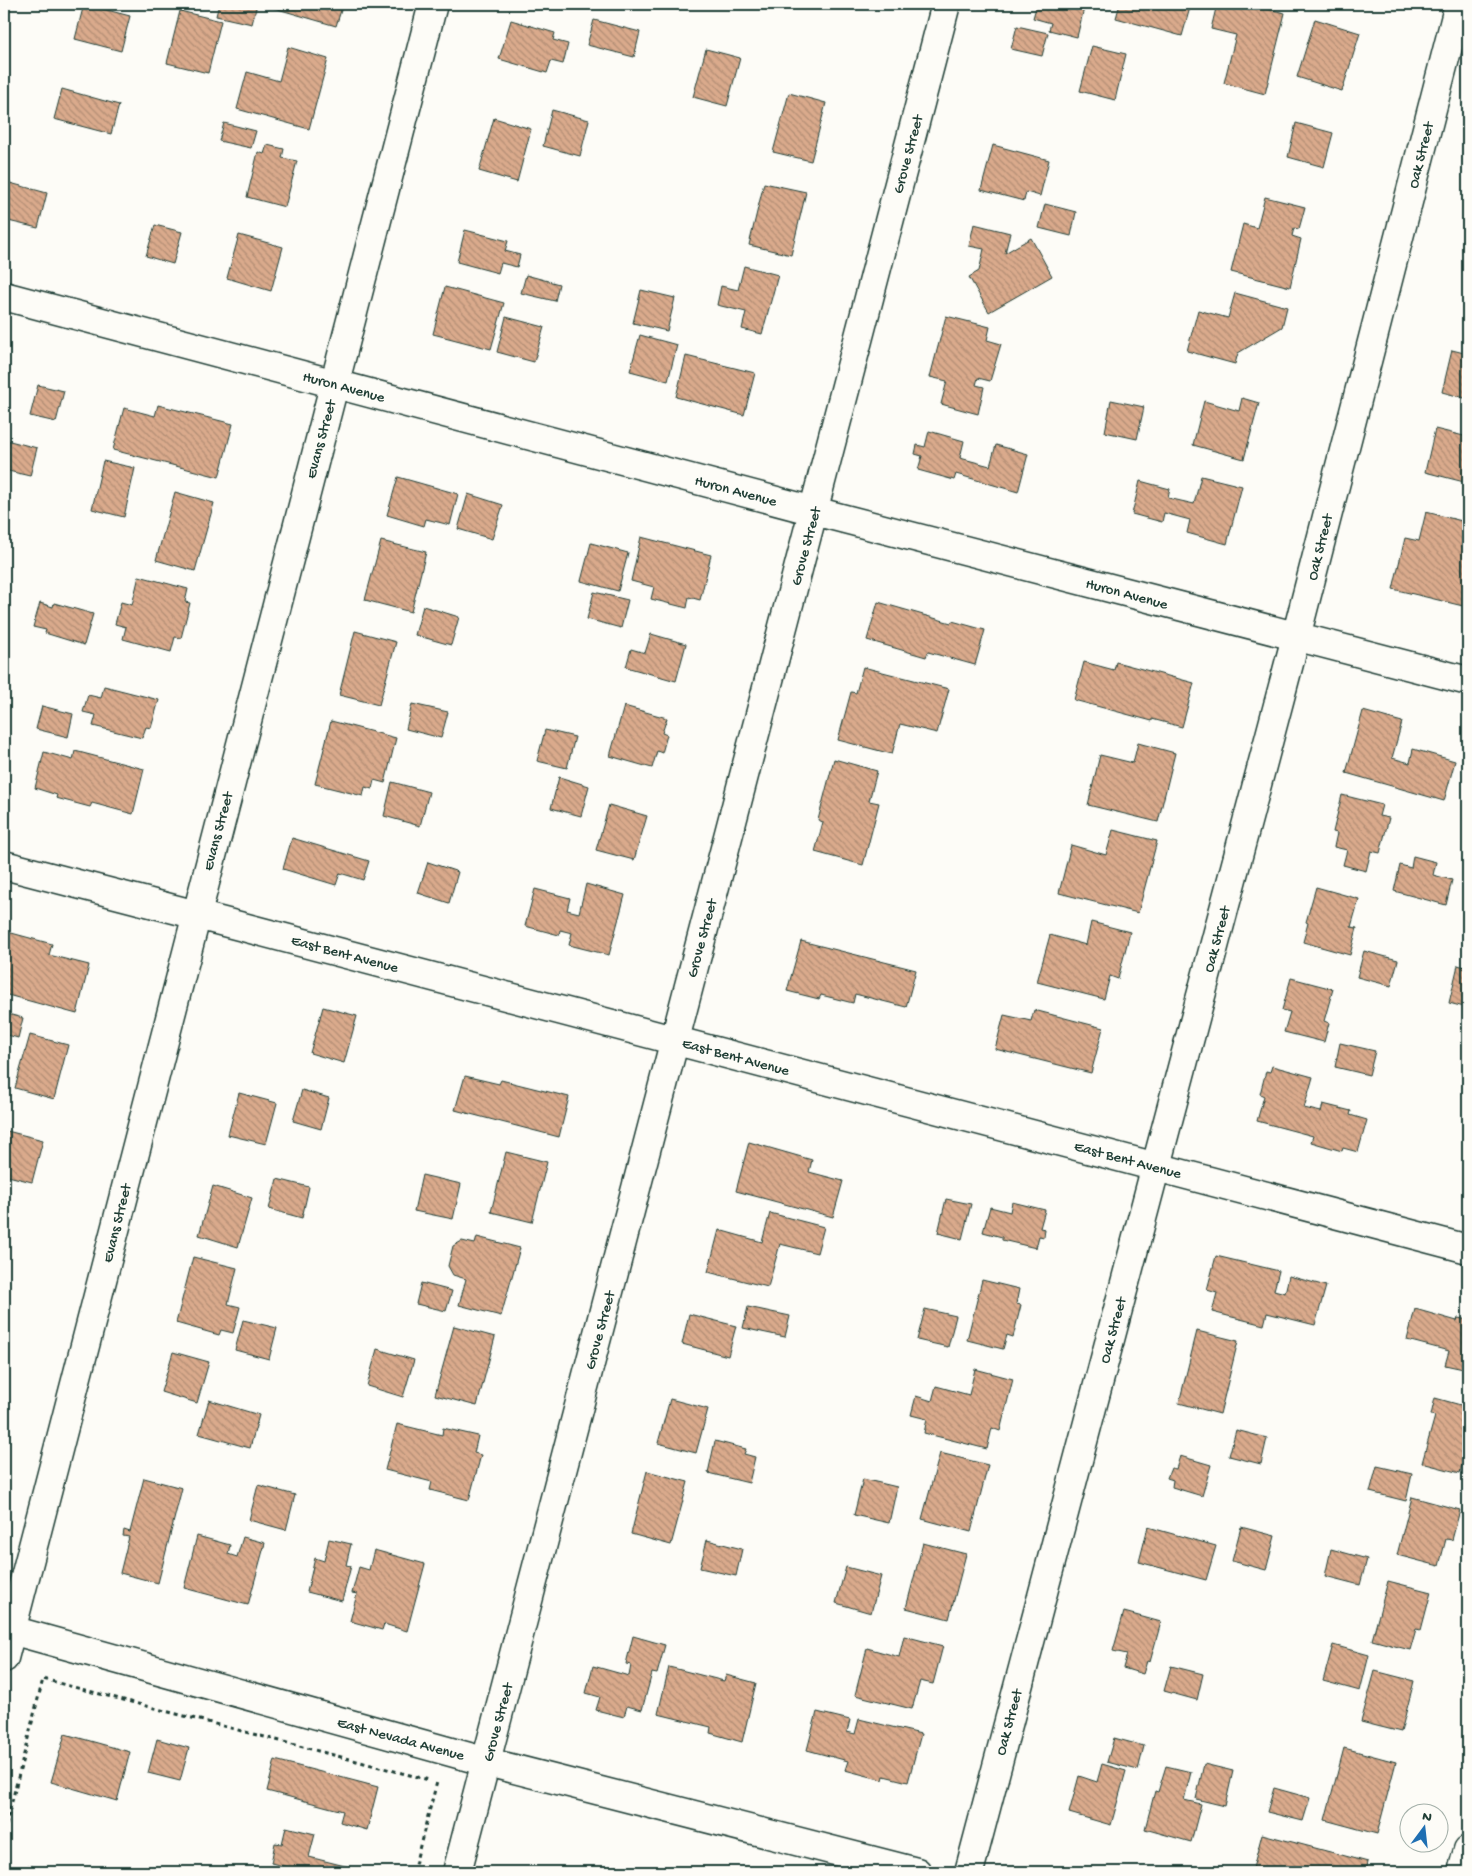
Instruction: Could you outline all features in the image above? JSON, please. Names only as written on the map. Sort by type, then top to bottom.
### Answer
[{"type":"street","name":"Evans Street","points":[[4,1658],[7,1629],[196,914],[433,4]]},
{"type":"street","name":"Grove Street","points":[[458,1872],[946,4]]},
{"type":"street","name":"Oak Street","points":[[968,1872],[1296,636],[1459,4]]},
{"type":"street","name":"Huron Avenue","points":[[4,296],[814,511],[1468,681]]},
{"type":"street","name":"East Bent Avenue","points":[[4,865],[1468,1249]]},
{"type":"street","name":"East Nevada Avenue","points":[[7,1629],[487,1762],[916,1872]]},
{"type":"street","points":[[1462,1872],[1468,1850]]},
{"type":"path","points":[[4,1833],[44,1679],[437,1782],[413,1872]]},
{"type":"building","points":[[84,4],[130,16],[121,51],[75,39]]},
{"type":"building","points":[[219,4],[257,4],[252,24],[216,16]]},
{"type":"building","points":[[276,4],[343,4],[336,26],[274,8]]},
{"type":"building","points":[[1037,4],[1075,4],[1075,6],[1084,8],[1077,37],[1049,30],[1051,23],[1033,18]]},
{"type":"building","points":[[1120,4],[1191,4],[1182,36],[1116,18]]},
{"type":"building","points":[[1217,4],[1257,4],[1260,7],[1285,13],[1265,94],[1224,83],[1236,35],[1211,29]]},
{"type":"building","points":[[180,11],[221,21],[208,73],[167,63]]},
{"type":"building","points":[[1315,19],[1360,33],[1342,91],[1297,77]]},
{"type":"building","points":[[511,20],[555,33],[553,40],[568,44],[563,64],[551,61],[547,73],[499,59]]},
{"type":"building","points":[[594,20],[640,32],[634,57],[587,45]]},
{"type":"building","points":[[1017,26],[1048,33],[1042,56],[1011,49]]},
{"type":"building","points":[[1092,46],[1126,54],[1115,100],[1080,91]]},
{"type":"building","points":[[288,47],[328,59],[309,129],[237,109],[247,72],[279,81]]},
{"type":"building","points":[[706,49],[740,58],[727,106],[693,97]]},
{"type":"building","points":[[62,89],[119,105],[111,134],[54,119]]},
{"type":"building","points":[[789,93],[826,103],[811,161],[773,152]]},
{"type":"building","points":[[552,110],[589,120],[580,156],[543,146]]},
{"type":"building","points":[[494,118],[531,129],[517,182],[479,171]]},
{"type":"building","points":[[224,123],[256,131],[251,148],[219,141]]},
{"type":"building","points":[[1296,123],[1333,133],[1324,167],[1288,157]]},
{"type":"building","points":[[267,145],[284,149],[282,158],[297,161],[285,207],[247,197],[258,152],[264,154]]},
{"type":"building","points":[[993,145],[1049,160],[1040,196],[1026,192],[1024,201],[981,190]]},
{"type":"building","points":[[4,179],[10,181],[10,183],[47,193],[38,228],[4,220]]},
{"type":"building","points":[[764,183],[806,192],[791,255],[749,245]]},
{"type":"building","points":[[1265,197],[1305,207],[1299,229],[1294,228],[1292,236],[1301,239],[1290,287],[1231,272],[1243,224],[1257,228]]},
{"type":"building","points":[[1045,204],[1076,212],[1071,236],[1039,228]]},
{"type":"building","points":[[974,224],[1010,233],[1005,253],[1031,238],[1052,276],[989,312],[969,277],[979,271],[984,249],[969,246]]},
{"type":"building","points":[[155,225],[182,232],[173,264],[146,256]]},
{"type":"building","points":[[465,230],[508,241],[505,251],[520,255],[517,267],[501,263],[498,273],[457,262]]},
{"type":"building","points":[[239,235],[283,247],[271,291],[227,278]]},
{"type":"building","points":[[744,266],[778,275],[762,334],[742,329],[746,312],[717,305],[721,286],[738,290]]},
{"type":"building","points":[[526,275],[559,284],[555,301],[521,293]]},
{"type":"building","points":[[445,287],[504,303],[491,349],[433,334]]},
{"type":"building","points":[[641,290],[675,298],[667,331],[633,323]]},
{"type":"building","points":[[1235,293],[1287,307],[1282,327],[1238,353],[1235,364],[1187,351],[1198,310],[1228,318]]},
{"type":"building","points":[[946,316],[990,327],[987,340],[1001,344],[990,381],[978,378],[976,385],[984,387],[978,414],[941,404],[947,381],[930,377]]},
{"type":"building","points":[[506,317],[544,327],[534,362],[497,352]]},
{"type":"building","points":[[640,335],[677,345],[668,381],[630,371]]},
{"type":"building","points":[[1452,350],[1468,354],[1468,399],[1442,392]]},
{"type":"building","points":[[686,356],[755,373],[744,415],[676,397]]},
{"type":"building","points":[[38,385],[64,391],[56,422],[30,416]]},
{"type":"building","points":[[1242,398],[1259,403],[1244,459],[1193,445],[1204,401],[1239,411]]},
{"type":"building","points":[[1111,400],[1144,407],[1137,439],[1105,432]]},
{"type":"building","points":[[158,405],[233,424],[219,477],[113,450],[124,408],[155,416]]},
{"type":"building","points":[[1435,429],[1468,437],[1468,483],[1425,472]]},
{"type":"building","points":[[929,431],[964,441],[960,458],[990,466],[996,445],[1028,454],[1018,492],[956,474],[954,480],[918,470],[922,456],[915,454],[917,445],[925,447]]},
{"type":"building","points":[[6,440],[37,448],[30,476],[4,470],[4,447]]},
{"type":"building","points":[[103,461],[135,468],[124,517],[92,509]]},
{"type":"building","points":[[1201,476],[1242,486],[1227,544],[1187,533],[1190,520],[1164,513],[1162,522],[1132,514],[1140,481],[1170,489],[1168,498],[1194,504]]},
{"type":"building","points":[[398,477],[458,494],[450,525],[426,519],[424,526],[387,515]]},
{"type":"building","points":[[175,492],[214,503],[195,571],[156,560]]},
{"type":"building","points":[[468,494],[503,505],[492,539],[458,529]]},
{"type":"building","points":[[1426,512],[1466,522],[1464,531],[1468,532],[1468,603],[1463,601],[1463,606],[1393,589],[1405,538],[1419,541]]},
{"type":"building","points":[[641,537],[711,555],[700,600],[689,597],[687,608],[651,599],[654,587],[631,581]]},
{"type":"building","points":[[381,541],[426,552],[411,612],[365,600]]},
{"type":"building","points":[[591,543],[628,553],[618,591],[581,581]]},
{"type":"building","points":[[139,576],[188,589],[185,602],[190,603],[181,638],[175,637],[171,652],[123,639],[126,627],[115,624],[121,602],[132,605]]},
{"type":"building","points":[[594,592],[628,600],[621,628],[587,619]]},
{"type":"building","points":[[878,602],[951,623],[952,621],[985,630],[975,665],[928,652],[926,657],[867,640]]},
{"type":"building","points":[[40,603],[53,607],[54,603],[93,614],[84,645],[45,633],[46,630],[33,627]]},
{"type":"building","points":[[423,606],[459,617],[451,645],[415,635]]},
{"type":"building","points":[[355,631],[396,642],[379,705],[339,695]]},
{"type":"building","points":[[651,634],[686,644],[676,681],[626,667],[631,649],[645,653]]},
{"type":"building","points":[[1084,662],[1114,670],[1116,662],[1194,683],[1182,727],[1074,700]]},
{"type":"building","points":[[863,667],[949,689],[937,733],[900,724],[892,754],[838,740],[851,692],[856,693]]},
{"type":"building","points":[[104,686],[159,700],[151,728],[146,727],[142,738],[93,726],[96,715],[83,712],[88,695],[101,698]]},
{"type":"building","points":[[412,704],[448,712],[441,738],[406,729]]},
{"type":"building","points":[[42,706],[73,714],[68,737],[36,729]]},
{"type":"building","points":[[624,706],[667,718],[662,733],[667,735],[662,753],[657,751],[652,768],[610,756]]},
{"type":"building","points":[[1363,711],[1402,722],[1392,758],[1410,763],[1413,749],[1455,761],[1444,801],[1346,773]]},
{"type":"building","points":[[331,721],[396,738],[385,783],[374,780],[372,789],[365,787],[363,796],[315,784]]},
{"type":"building","points":[[545,730],[575,737],[567,768],[537,761]]},
{"type":"building","points":[[1138,743],[1175,753],[1158,822],[1088,805],[1100,755],[1133,763]]},
{"type":"building","points":[[75,751],[144,769],[133,814],[92,803],[90,807],[56,798],[57,795],[35,788],[44,752],[73,760]]},
{"type":"building","points":[[834,759],[877,771],[869,801],[879,803],[863,865],[815,852],[823,822],[818,820]]},
{"type":"building","points":[[559,777],[589,786],[581,816],[551,808]]},
{"type":"building","points":[[392,782],[429,792],[420,826],[384,816]]},
{"type":"building","points":[[1342,795],[1382,805],[1379,816],[1389,818],[1380,853],[1371,851],[1366,871],[1343,865],[1347,850],[1334,847],[1337,833],[1333,832]]},
{"type":"building","points":[[609,805],[647,816],[634,860],[596,850]]},
{"type":"building","points":[[1113,830],[1157,841],[1138,913],[1059,893],[1071,845],[1106,855]]},
{"type":"building","points":[[292,838],[369,861],[363,880],[340,873],[336,885],[283,869]]},
{"type":"building","points":[[1413,856],[1436,862],[1433,875],[1452,880],[1446,905],[1394,891],[1400,865],[1411,868]]},
{"type":"building","points":[[428,862],[458,872],[449,903],[418,893]]},
{"type":"building","points":[[586,884],[625,895],[609,955],[569,945],[572,933],[560,930],[559,935],[525,926],[535,889],[570,898],[567,910],[579,913]]},
{"type":"building","points":[[1316,887],[1359,899],[1351,927],[1357,928],[1350,955],[1303,942],[1308,923],[1306,922]]},
{"type":"building","points":[[1091,922],[1130,932],[1118,979],[1110,976],[1104,999],[1037,982],[1050,935],[1086,945]]},
{"type":"building","points":[[4,931],[52,944],[49,955],[89,965],[77,1014],[4,994]]},
{"type":"building","points":[[801,941],[916,970],[906,1007],[855,994],[853,1003],[821,995],[819,999],[787,991]]},
{"type":"building","points":[[1364,951],[1398,960],[1391,986],[1357,977]]},
{"type":"building","points":[[1458,965],[1468,968],[1468,1008],[1449,1003]]},
{"type":"building","points":[[1291,978],[1333,989],[1324,1021],[1329,1023],[1324,1042],[1284,1032],[1290,1012],[1282,1010]]},
{"type":"building","points":[[323,1007],[357,1016],[344,1063],[310,1053]]},
{"type":"building","points":[[1034,1010],[1103,1028],[1091,1073],[995,1049],[1004,1015],[1031,1021]]},
{"type":"building","points":[[4,1013],[23,1018],[18,1038],[4,1034]]},
{"type":"building","points":[[30,1035],[68,1045],[54,1099],[15,1088]]},
{"type":"building","points":[[1340,1043],[1375,1051],[1369,1075],[1335,1067]]},
{"type":"building","points":[[1272,1066],[1313,1077],[1304,1108],[1321,1112],[1323,1104],[1351,1111],[1350,1115],[1367,1120],[1358,1152],[1343,1148],[1342,1151],[1311,1142],[1313,1136],[1257,1121],[1264,1096],[1260,1094],[1266,1071],[1270,1072]]},
{"type":"building","points":[[465,1076],[499,1084],[501,1080],[569,1097],[559,1137],[455,1110]]},
{"type":"building","points":[[302,1090],[329,1098],[321,1129],[293,1121]]},
{"type":"building","points":[[239,1093],[277,1103],[266,1144],[228,1135]]},
{"type":"building","points":[[7,1131],[43,1140],[32,1182],[4,1175],[4,1146]]},
{"type":"building","points":[[749,1142],[812,1160],[809,1172],[843,1181],[833,1217],[736,1191]]},
{"type":"building","points":[[506,1152],[547,1162],[532,1222],[491,1212]]},
{"type":"building","points":[[422,1175],[461,1184],[453,1219],[414,1211]]},
{"type":"building","points":[[277,1179],[309,1187],[302,1218],[269,1209]]},
{"type":"building","points":[[213,1186],[252,1198],[238,1247],[199,1235]]},
{"type":"building","points":[[946,1199],[971,1204],[962,1239],[938,1233]]},
{"type":"building","points":[[1012,1202],[1045,1210],[1040,1228],[1045,1229],[1044,1237],[1039,1236],[1036,1248],[1002,1240],[1002,1237],[983,1232],[990,1207],[1010,1212]]},
{"type":"building","points":[[770,1213],[824,1227],[817,1253],[780,1244],[768,1287],[708,1272],[719,1230],[762,1242]]},
{"type":"building","points":[[477,1237],[520,1248],[501,1316],[459,1305],[466,1279],[453,1275],[448,1266],[453,1246],[462,1241],[475,1244]]},
{"type":"building","points":[[1216,1256],[1279,1271],[1274,1290],[1285,1293],[1289,1276],[1326,1286],[1315,1325],[1267,1313],[1264,1325],[1212,1312],[1217,1293],[1207,1290]]},
{"type":"building","points":[[193,1257],[237,1268],[228,1304],[240,1307],[233,1333],[221,1330],[219,1335],[176,1323]]},
{"type":"building","points":[[982,1280],[1019,1289],[1016,1304],[1021,1305],[1013,1337],[1007,1335],[1003,1349],[967,1340]]},
{"type":"building","points":[[421,1283],[452,1291],[446,1311],[416,1304]]},
{"type":"building","points":[[748,1307],[790,1316],[785,1337],[743,1328]]},
{"type":"building","points":[[925,1309],[956,1316],[948,1347],[917,1340]]},
{"type":"building","points":[[1415,1309],[1457,1321],[1458,1318],[1468,1320],[1468,1370],[1445,1365],[1449,1351],[1407,1340]]},
{"type":"building","points":[[689,1314],[736,1326],[728,1356],[682,1344]]},
{"type":"building","points":[[243,1320],[277,1328],[269,1359],[235,1350]]},
{"type":"building","points":[[454,1326],[495,1337],[477,1406],[435,1395]]},
{"type":"building","points":[[1197,1331],[1238,1341],[1220,1414],[1179,1403]]},
{"type":"building","points":[[377,1349],[414,1360],[403,1397],[367,1386]]},
{"type":"building","points":[[173,1352],[209,1362],[197,1403],[161,1392]]},
{"type":"building","points":[[975,1369],[1013,1379],[1000,1431],[992,1428],[987,1449],[924,1433],[927,1419],[911,1415],[916,1396],[932,1401],[936,1386],[969,1395]]},
{"type":"building","points":[[1435,1398],[1468,1407],[1462,1428],[1468,1430],[1468,1441],[1460,1473],[1422,1463],[1435,1416],[1431,1415]]},
{"type":"building","points":[[670,1399],[708,1409],[696,1453],[658,1443]]},
{"type":"building","points":[[209,1400],[259,1415],[250,1448],[199,1434]]},
{"type":"building","points":[[397,1424],[442,1435],[443,1428],[478,1436],[474,1453],[481,1455],[469,1500],[430,1490],[432,1482],[385,1470]]},
{"type":"building","points":[[1236,1430],[1267,1438],[1261,1464],[1229,1456]]},
{"type":"building","points":[[715,1441],[746,1449],[744,1454],[755,1457],[749,1483],[708,1473]]},
{"type":"building","points":[[940,1453],[988,1465],[971,1532],[922,1519]]},
{"type":"building","points":[[1180,1456],[1211,1465],[1202,1496],[1172,1487],[1173,1480],[1167,1478],[1171,1468],[1176,1469]]},
{"type":"building","points":[[1377,1466],[1412,1474],[1406,1501],[1370,1492]]},
{"type":"building","points":[[647,1471],[688,1482],[671,1545],[631,1534]]},
{"type":"building","points":[[144,1478],[182,1488],[158,1583],[120,1573],[129,1537],[123,1536],[124,1530],[130,1532]]},
{"type":"building","points":[[863,1479],[897,1487],[889,1523],[854,1515]]},
{"type":"building","points":[[258,1485],[295,1495],[286,1530],[249,1520]]},
{"type":"building","points":[[1412,1497],[1460,1510],[1452,1540],[1446,1539],[1439,1566],[1397,1555]]},
{"type":"building","points":[[1148,1527],[1216,1546],[1206,1580],[1139,1562]]},
{"type":"building","points":[[1241,1527],[1275,1536],[1266,1570],[1232,1561]]},
{"type":"building","points":[[197,1536],[230,1545],[228,1554],[237,1557],[243,1537],[265,1543],[248,1605],[184,1588]]},
{"type":"building","points":[[329,1539],[351,1544],[346,1565],[351,1566],[342,1601],[307,1592],[315,1558],[324,1561]]},
{"type":"building","points":[[707,1540],[742,1549],[736,1576],[700,1568]]},
{"type":"building","points":[[923,1543],[966,1554],[949,1619],[906,1608]]},
{"type":"building","points":[[1331,1549],[1367,1559],[1360,1585],[1325,1576]]},
{"type":"building","points":[[374,1550],[425,1564],[407,1631],[384,1624],[382,1630],[350,1621],[357,1594],[352,1593],[359,1567],[369,1570]]},
{"type":"building","points":[[846,1567],[881,1576],[871,1613],[836,1603]]},
{"type":"building","points":[[1388,1581],[1431,1592],[1421,1630],[1416,1629],[1410,1650],[1372,1640]]},
{"type":"building","points":[[1124,1612],[1161,1622],[1150,1662],[1147,1661],[1143,1674],[1123,1668],[1127,1654],[1113,1651]]},
{"type":"building","points":[[633,1636],[665,1645],[657,1674],[652,1673],[642,1710],[627,1706],[624,1717],[596,1710],[600,1697],[586,1693],[593,1666],[629,1676],[631,1665],[626,1664]]},
{"type":"building","points":[[904,1636],[943,1646],[933,1684],[920,1681],[912,1709],[855,1695],[867,1648],[899,1657]]},
{"type":"building","points":[[1333,1645],[1369,1655],[1360,1691],[1323,1681]]},
{"type":"building","points":[[1171,1666],[1203,1674],[1197,1700],[1164,1691]]},
{"type":"building","points":[[669,1667],[724,1681],[726,1675],[756,1683],[742,1742],[710,1733],[711,1727],[658,1714]]},
{"type":"building","points":[[1375,1671],[1414,1681],[1401,1732],[1361,1722]]},
{"type":"building","points":[[817,1712],[850,1720],[847,1732],[855,1734],[859,1719],[921,1734],[908,1782],[884,1776],[883,1780],[845,1770],[848,1761],[807,1750]]},
{"type":"building","points":[[65,1734],[130,1752],[117,1801],[51,1782]]},
{"type":"building","points":[[1114,1738],[1144,1746],[1138,1770],[1107,1762]]},
{"type":"building","points":[[157,1739],[189,1748],[180,1781],[148,1773]]},
{"type":"building","points":[[1344,1748],[1396,1762],[1377,1834],[1325,1820]]},
{"type":"building","points":[[275,1760],[378,1787],[367,1830],[340,1822],[343,1811],[267,1791]]},
{"type":"building","points":[[1102,1764],[1126,1771],[1111,1825],[1069,1813],[1079,1776],[1097,1782]]},
{"type":"building","points":[[1204,1764],[1233,1771],[1225,1806],[1196,1799]]},
{"type":"building","points":[[1166,1766],[1191,1772],[1184,1800],[1201,1804],[1191,1842],[1145,1829],[1155,1791],[1158,1792]]},
{"type":"building","points":[[1274,1788],[1310,1798],[1303,1821],[1267,1812]]},
{"type":"building","points":[[286,1827],[315,1834],[309,1857],[369,1872],[308,1872],[271,1863],[275,1843],[282,1844]]},
{"type":"building","points":[[1262,1834],[1368,1862],[1366,1872],[1252,1872]]},
{"type":"building","points":[[28,1865],[53,1872],[26,1872]]}]
